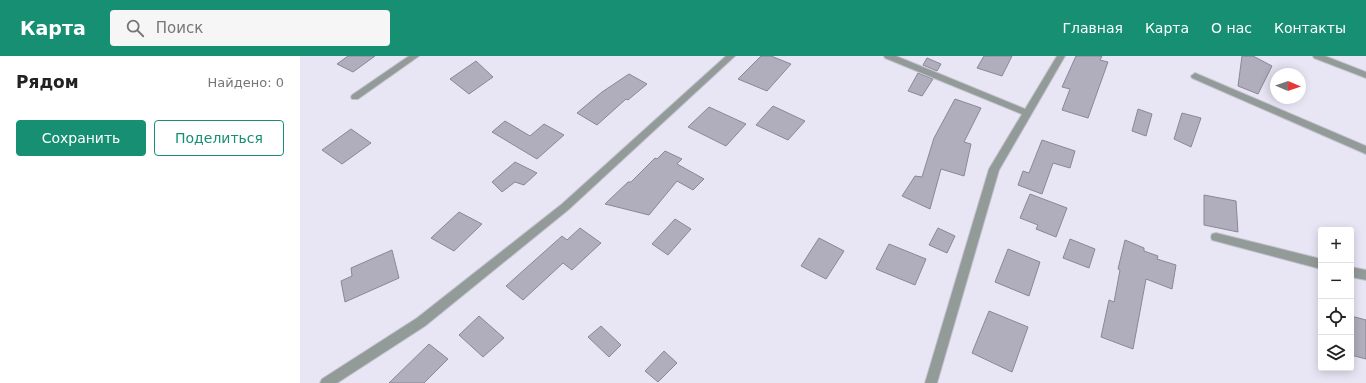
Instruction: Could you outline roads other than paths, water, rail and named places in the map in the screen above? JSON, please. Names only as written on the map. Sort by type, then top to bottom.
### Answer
[{"type":"street","points":[[355,96],[415,56]]},
{"type":"street","points":[[326,383],[421,322],[565,207],[731,56]]},
{"type":"street","points":[[888,56],[1027,113]]},
{"type":"street","points":[[931,383],[994,169],[1061,56]]},
{"type":"street","points":[[1317,56],[1366,76]]},
{"type":"street","points":[[1195,76],[1366,150]]},
{"type":"street","points":[[1216,237],[1318,263]]},
{"type":"street","points":[[1354,273],[1366,276]]}]
